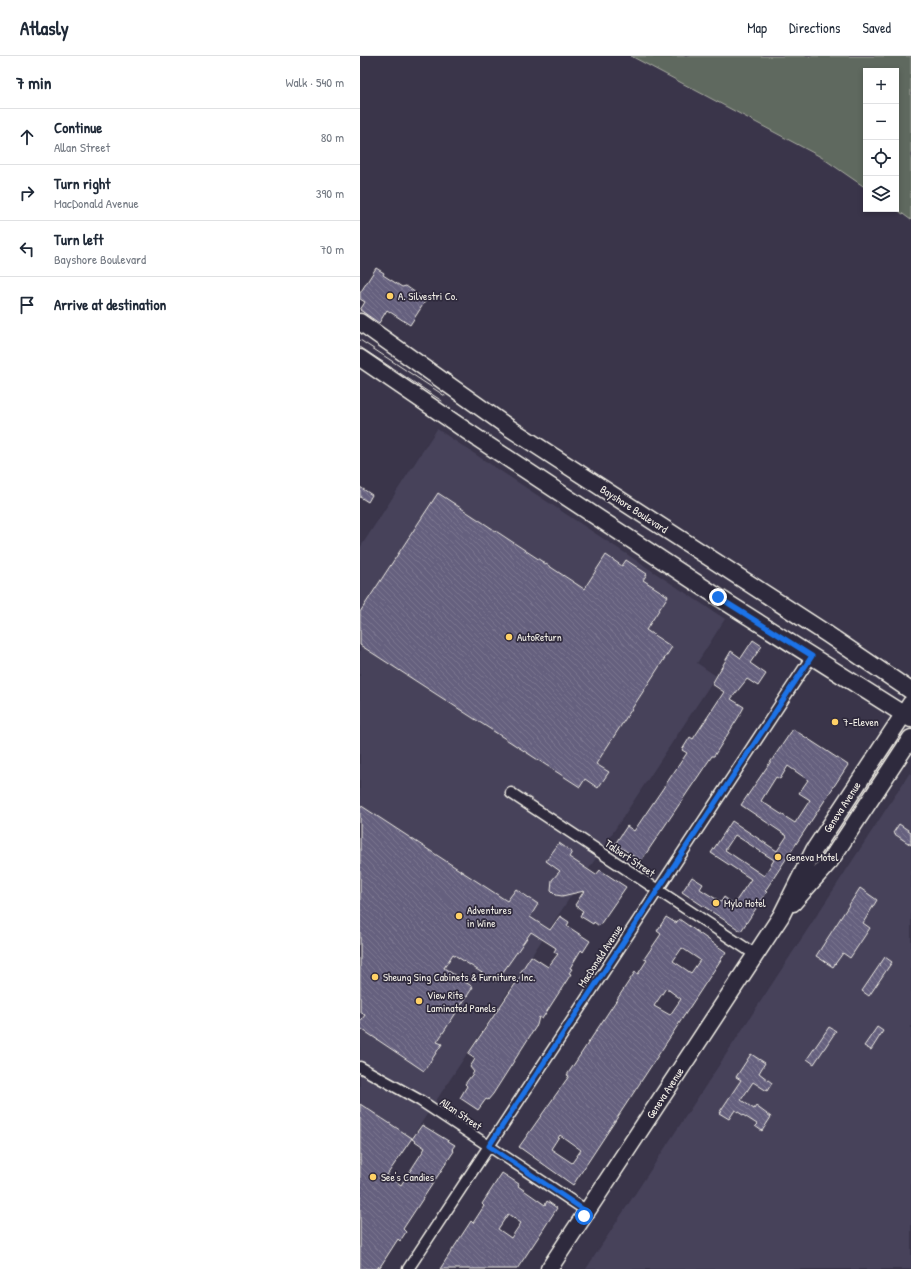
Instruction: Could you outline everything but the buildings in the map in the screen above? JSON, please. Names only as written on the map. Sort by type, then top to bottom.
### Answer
[{"type":"main road","name":"Bayshore Boulevard","points":[[360,322],[508,427],[821,630],[911,691]]},
{"type":"main road","points":[[360,358],[474,436],[704,588],[812,656],[908,712]]},
{"type":"main road","name":"Geneva Avenue","points":[[549,1269],[782,916],[814,850],[908,712]]},
{"type":"main road","name":"Geneva Avenue","points":[[782,916],[830,861],[911,738]]},
{"type":"street","name":"MacDonald Avenue","points":[[408,1269],[812,656]]},
{"type":"street","name":"Talbert Street","points":[[511,793],[756,956]]},
{"type":"street","name":"Allan Street","points":[[360,1067],[421,1102],[587,1212]]},
{"type":"shaded area","points":[[631,56],[911,56],[911,220],[899,211],[899,68],[863,68],[863,186],[821,157]]},
{"type":"shaded area","points":[[437,429],[725,619],[697,663],[716,676],[360,1216],[360,548]]},
{"type":"shaded area","points":[[911,771],[911,1269],[586,1269]]},
{"type":"tram line","points":[[360,340],[445,396]]},
{"type":"tram line","points":[[360,347],[442,401]]},
{"type":"place","name":"A. Silvestri Co.","points":[[390,296]]},
{"type":"place","name":"AutoReturn","points":[[509,637]]},
{"type":"place","name":"7-Eleven","points":[[835,722]]},
{"type":"place","name":"Geneva Motel","points":[[778,857]]},
{"type":"place","name":"Mylo Hotel","points":[[716,903]]},
{"type":"place","name":"Adventures in Wine","points":[[459,916]]},
{"type":"place","name":"Sheung Sing Cabinets & Furniture, Inc.","points":[[375,977]]},
{"type":"place","name":"View Rite Laminated Panels","points":[[419,1001]]},
{"type":"place","name":"See's Candies","points":[[373,1177]]},
{"type":"route","points":[[584,1216],[587,1212],[489,1146],[812,656],[718,597]]}]
